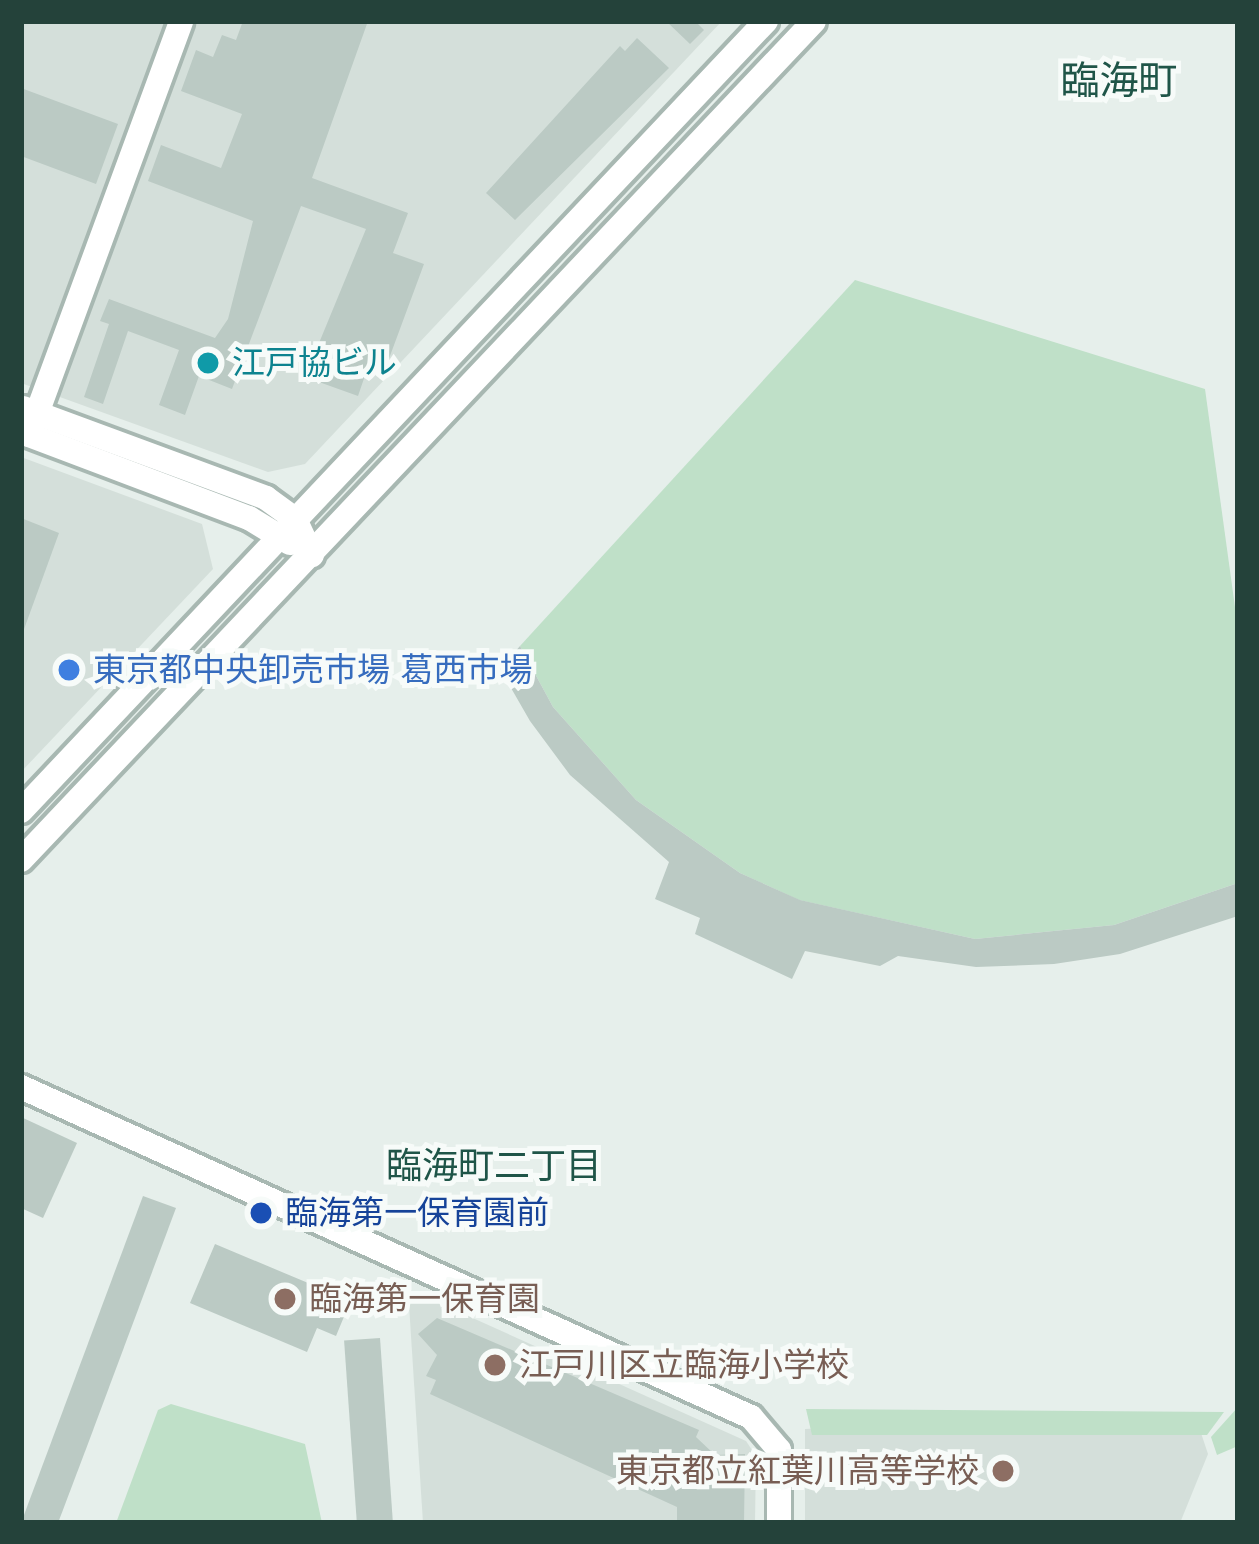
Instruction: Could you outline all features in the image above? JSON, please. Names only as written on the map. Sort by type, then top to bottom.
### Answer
[{"type":"street","points":[[181,21],[27,422],[249,518],[286,528],[312,555]]},
{"type":"street","points":[[21,811],[766,21]]},
{"type":"street","points":[[21,860],[814,21]]},
{"type":"street","points":[[536,265],[564,286]]},
{"type":"street","points":[[21,1088],[751,1417],[779,1450],[779,1523]]},
{"type":"shaded area","points":[[21,21],[722,21],[305,464],[268,472],[21,383]]},
{"type":"shaded area","name":"東京都中央卸売市場 葛西市場","points":[[21,457],[202,524],[213,569],[21,772]]},
{"type":"shaded area","name":"江戸川区立臨海小学校","points":[[408,1289],[746,1441],[756,1456],[755,1523],[423,1523]]},
{"type":"shaded area","name":"東京都立紅葉川高等学校","points":[[866,1426],[1201,1433],[1208,1454],[1180,1523],[805,1523],[805,1429]]},
{"type":"green space","points":[[855,280],[1205,389],[1238,629],[1238,883],[1114,925],[975,939],[799,900],[740,873],[636,800],[553,707],[520,646]]},
{"type":"green space","points":[[171,1404],[305,1444],[322,1523],[116,1523],[158,1410]]},
{"type":"green space","points":[[1238,1407],[1238,1446],[1217,1455],[1211,1437]]},
{"type":"green space","points":[[806,1409],[1224,1412],[1207,1435],[812,1435]]},
{"type":"building","points":[[243,21],[368,21],[312,178],[408,213],[393,253],[424,264],[387,364],[371,358],[358,396],[305,377],[366,229],[301,206],[232,389],[199,376],[185,415],[159,405],[179,350],[128,331],[103,404],[84,397],[109,324],[100,321],[109,299],[215,338],[228,319],[253,221],[148,181],[161,145],[221,168],[242,114],[181,91],[196,50],[213,57],[222,35],[236,40]]},
{"type":"building","points":[[666,21],[695,21],[704,30],[690,44]]},
{"type":"building","points":[[637,38],[669,68],[515,220],[486,193],[620,46],[625,51]]},
{"type":"building","points":[[21,88],[118,124],[96,184],[21,156]]},
{"type":"building","points":[[21,518],[59,533],[23,632],[21,632]]},
{"type":"building","points":[[520,646],[553,707],[636,800],[740,873],[800,900],[975,939],[1114,925],[1238,883],[1238,916],[1120,954],[1054,964],[976,967],[898,956],[880,966],[805,951],[792,979],[695,934],[700,918],[655,899],[669,862],[570,775],[530,721],[500,669]]},
{"type":"building","points":[[21,1117],[77,1143],[43,1218],[21,1208]]},
{"type":"building","points":[[143,1196],[176,1208],[58,1523],[21,1523]]},
{"type":"building","points":[[215,1244],[332,1293],[329,1299],[348,1307],[336,1336],[317,1328],[307,1352],[190,1303]]},
{"type":"building","points":[[437,1318],[699,1430],[696,1437],[715,1455],[745,1454],[744,1523],[677,1523],[677,1507],[430,1394],[436,1380],[426,1376],[437,1355],[418,1334]]},
{"type":"building","points":[[380,1338],[393,1523],[357,1523],[344,1341]]},
{"type":"place","name":"江戸協ビル","points":[[208,363]]},
{"type":"place","name":"東京都中央卸売市場 葛西市場","points":[[69,670]]},
{"type":"place","name":"臨海第一保育園前","points":[[261,1213]]},
{"type":"place","name":"臨海第一保育園","points":[[285,1299]]},
{"type":"place","name":"江戸川区立臨海小学校","points":[[495,1365]]},
{"type":"place","name":"東京都立紅葉川高等学校","points":[[1003,1471]]},
{"type":"district","name":"臨海町","points":[[1119,81]]},
{"type":"district","name":"臨海町二丁目","points":[[494,1166]]}]
